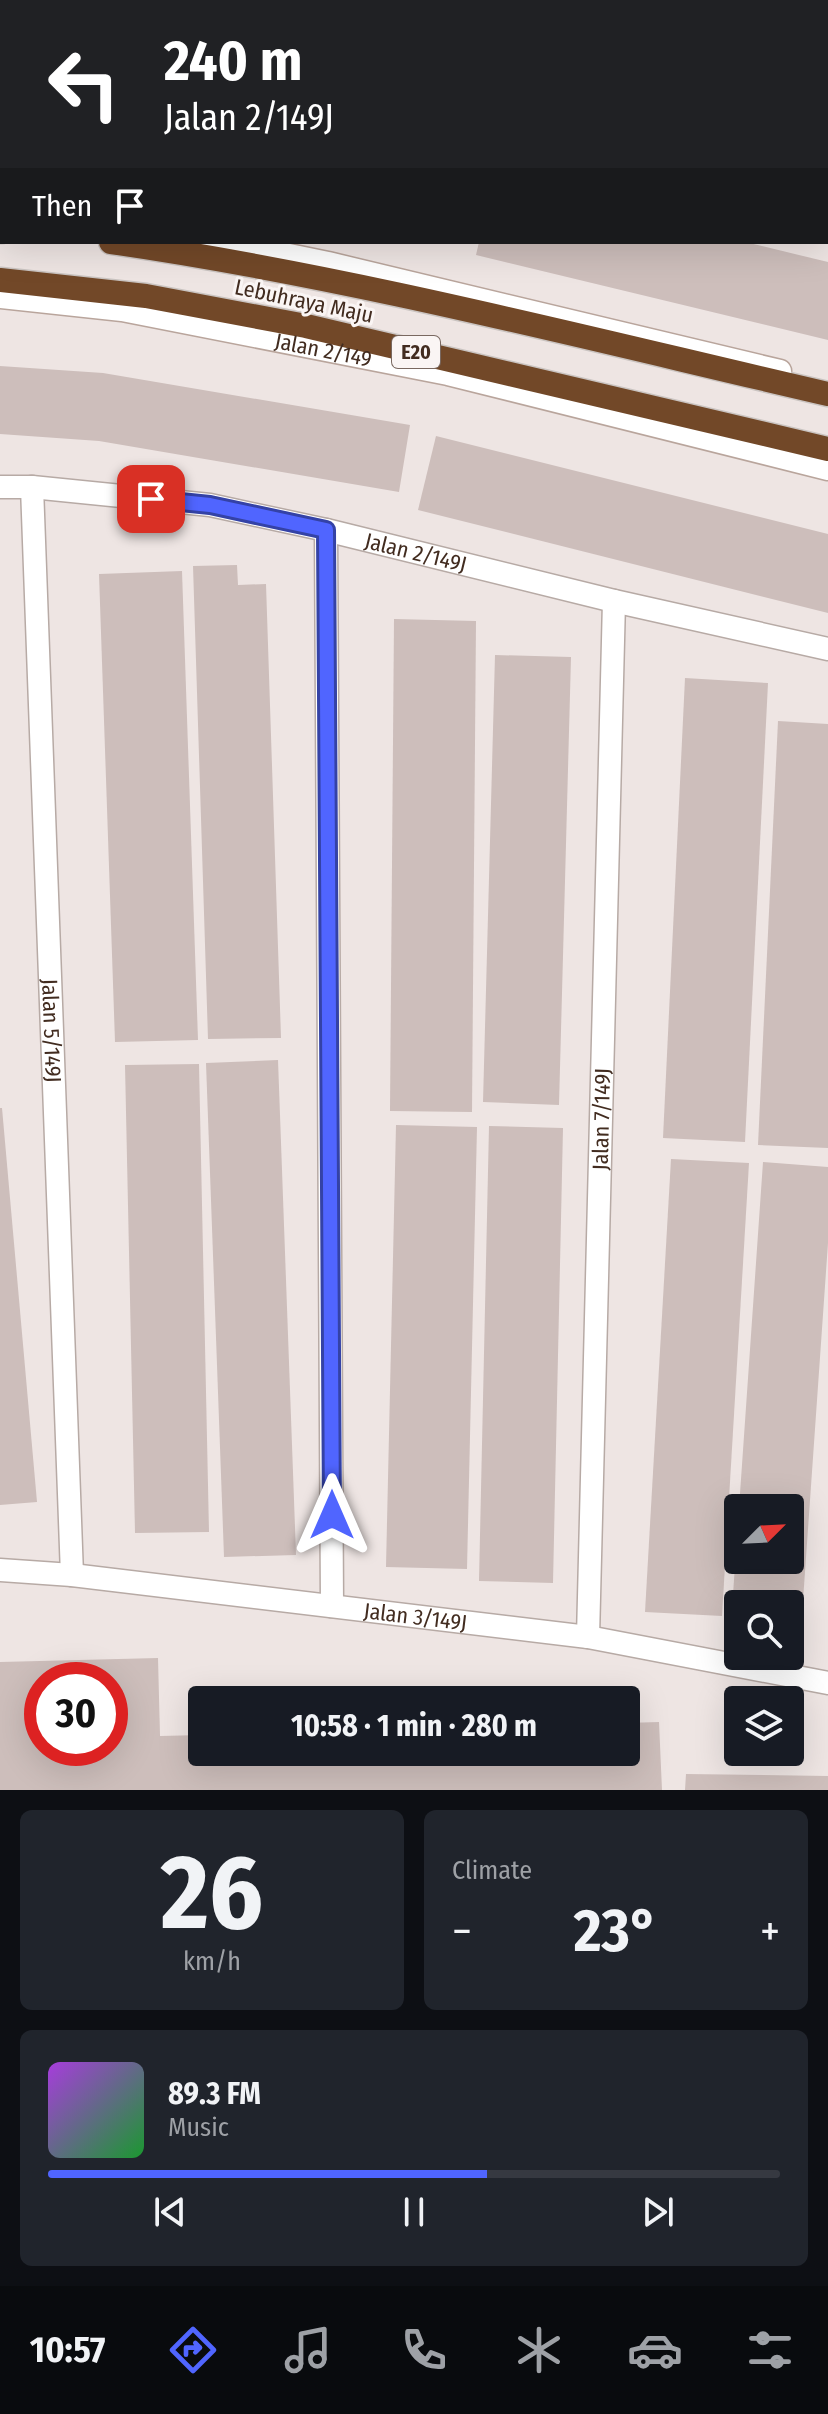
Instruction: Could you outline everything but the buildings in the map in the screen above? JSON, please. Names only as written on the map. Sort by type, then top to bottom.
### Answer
[{"type":"highway","name":"Lebuhraya Maju","points":[[125,244],[229,259],[392,293],[828,394]]},
{"type":"highway","name":"Lebuhraya Maju","points":[[0,280],[146,296],[306,326],[828,449]]},
{"type":"street","points":[[222,244],[328,263],[828,383]]},
{"type":"street","name":"Jalan 2/149","points":[[0,297],[122,310],[448,374],[828,469]]},
{"type":"street","name":"Jalan 2/149J","points":[[0,487],[32,487],[210,505],[828,649]]},
{"type":"street","name":"Jalan 5/149J","points":[[32,487],[72,1575]]},
{"type":"street","points":[[326,530],[332,1606]]},
{"type":"street","name":"Jalan 7/149J","points":[[588,1637],[614,601]]},
{"type":"street","name":"Jalan 3/149J","points":[[0,1570],[72,1575],[588,1637],[828,1683]]},
{"type":"route","points":[[151,499],[210,505],[326,530],[332,1515]]}]
